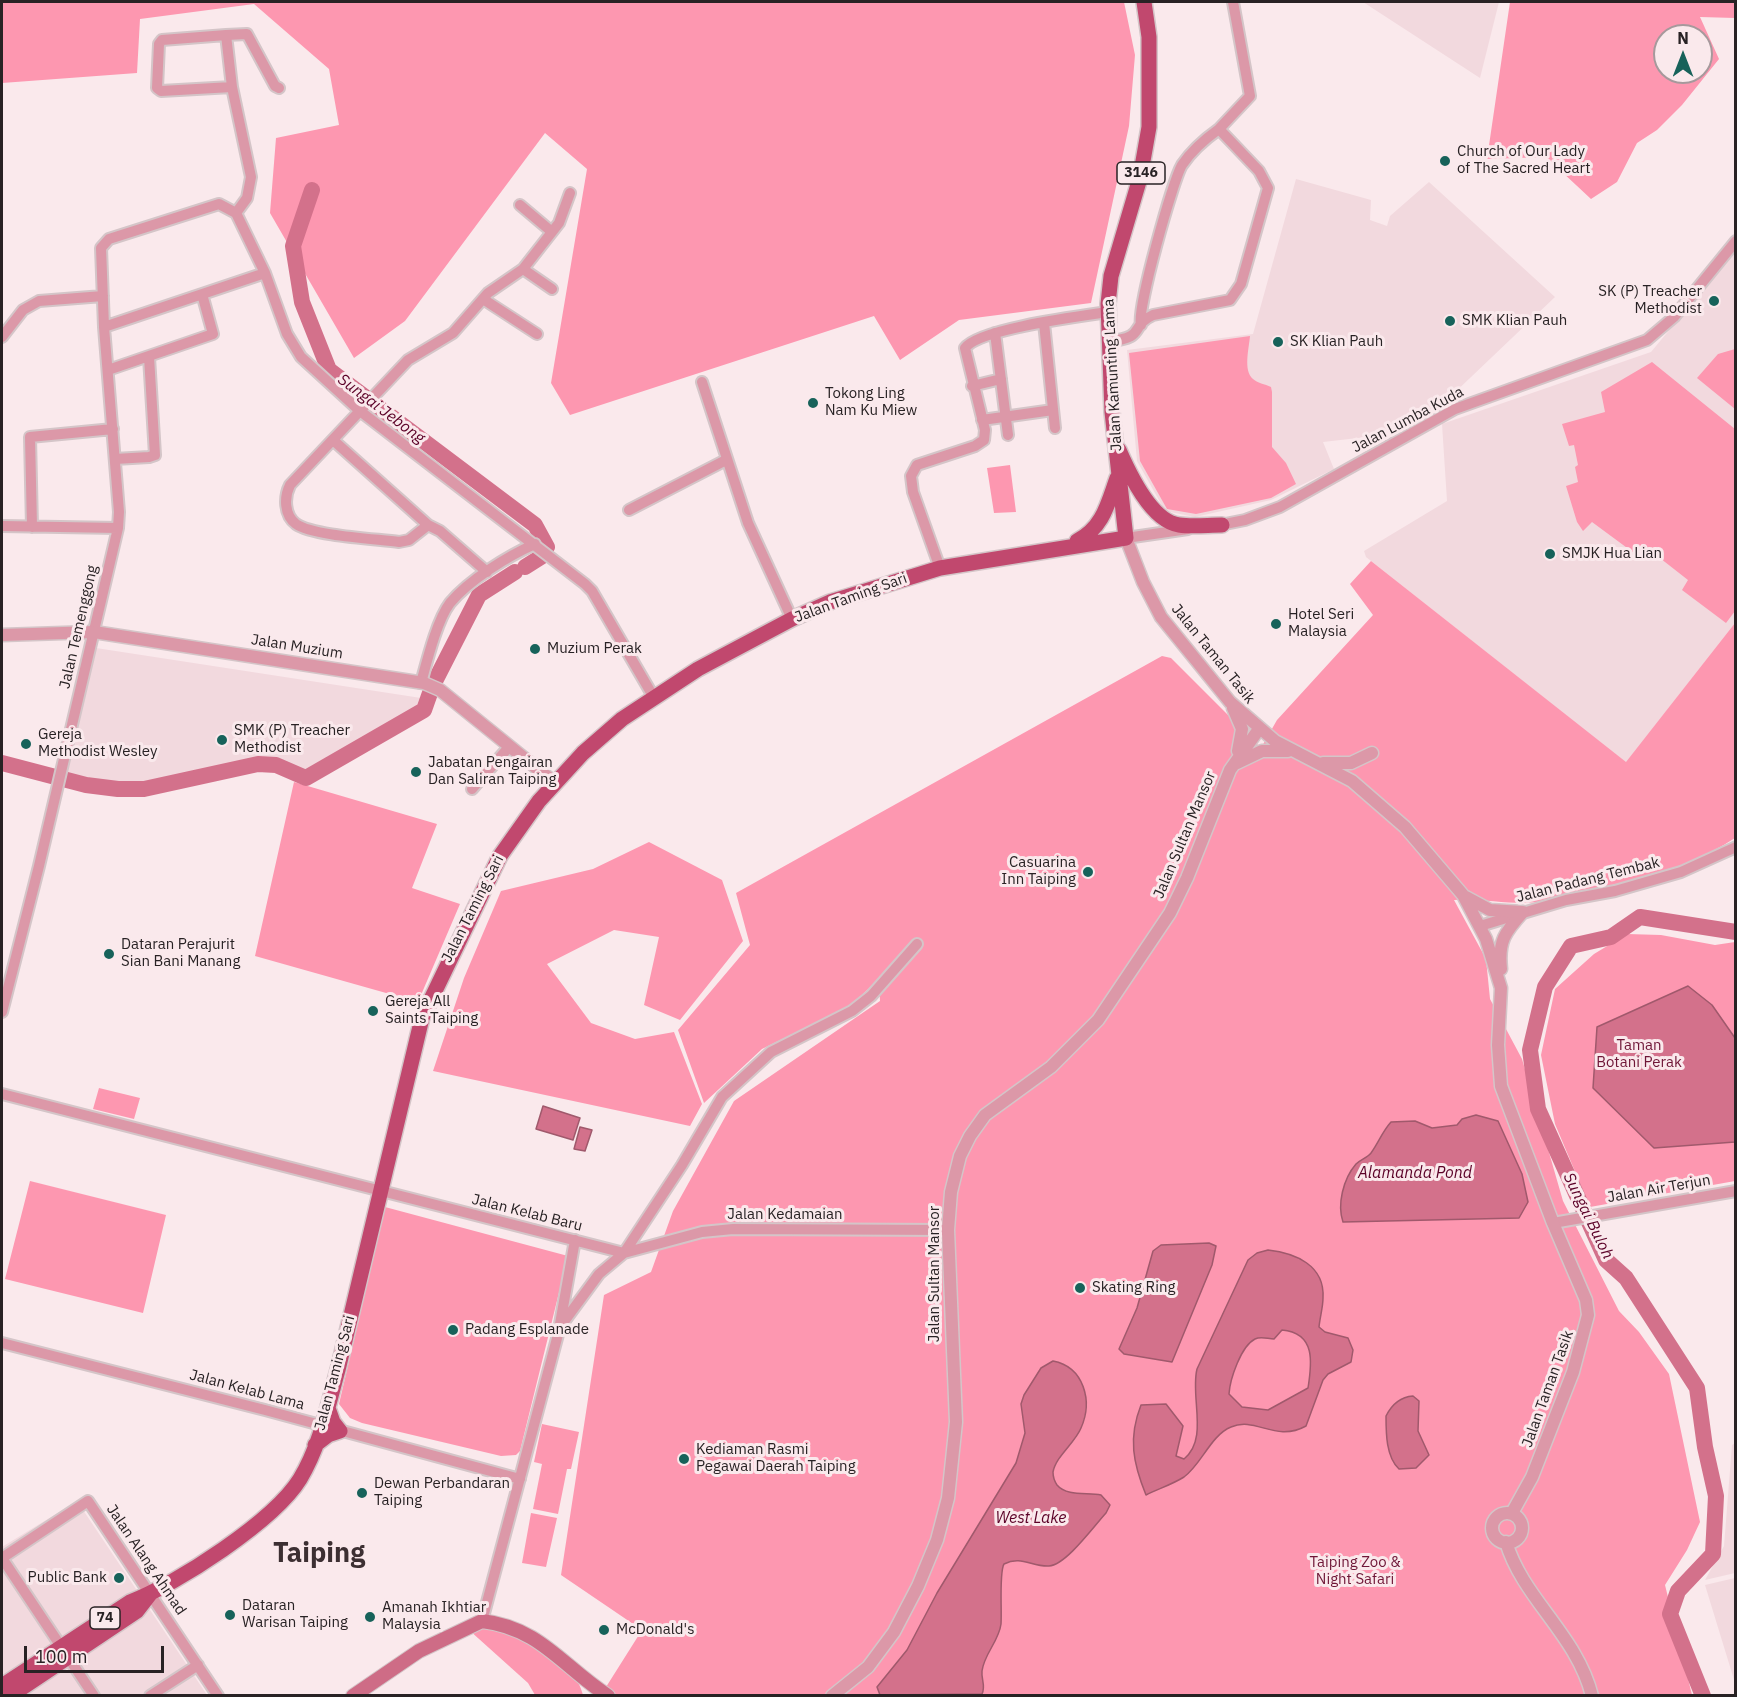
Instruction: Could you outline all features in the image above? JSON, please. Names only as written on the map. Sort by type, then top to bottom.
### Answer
[{"type":"main road","name":"Jalan Kamunting Lama","points":[[1126,538],[1115,439],[1108,312],[1111,276],[1140,178],[1149,128],[1149,37],[1144,2]]},
{"type":"main road","points":[[1115,439],[1123,460],[1156,514],[1178,525],[1222,525]]},
{"type":"main road","points":[[1069,545],[1090,534],[1101,521],[1118,475]]},
{"type":"main road","name":"Jalan Taming Sari","points":[[10,1695],[130,1602],[151,1593],[221,1549],[274,1511],[300,1479],[328,1408],[422,1018],[434,988],[500,856],[522,822],[555,783],[600,737],[653,696],[792,619],[864,590],[940,568],[1069,545],[1126,538]]},
{"type":"main road","points":[[315,1444],[328,1435],[340,1431],[333,1422],[328,1408]]},
{"type":"main road","points":[[353,1695],[419,1651],[482,1621],[515,1629],[542,1643],[592,1691],[608,1695]]},
{"type":"main road","name":"Jalan Taming Sari","points":[[2,1686],[64,1651]]},
{"type":"street","points":[[1141,325],[1143,298],[1176,177],[1190,154],[1219,129],[1250,96],[1233,2]]},
{"type":"street","points":[[232,87],[169,92],[157,88],[158,49],[162,40],[247,34],[275,86],[279,88]]},
{"type":"street","points":[[226,35],[232,87],[251,177],[247,198],[232,210],[265,273],[287,334],[301,357],[360,411],[535,544],[592,591],[653,696]]},
{"type":"street","points":[[1109,341],[1131,338],[1147,318],[1163,311],[1230,300],[1241,284],[1268,188],[1259,171],[1219,129]]},
{"type":"street","points":[[428,525],[418,535],[399,542],[327,532],[295,524],[286,506],[286,492],[408,360],[453,333],[483,299],[523,269],[559,223],[570,193]]},
{"type":"street","name":"Jalan Temenggong","points":[[2,1012],[4,990],[118,528],[119,512],[104,327],[101,248],[109,239],[219,204],[232,210]]},
{"type":"street","points":[[520,206],[552,232]]},
{"type":"street","name":"Jalan Lumba Kuda","points":[[1126,538],[1222,525],[1280,507],[1455,409],[1647,340],[1674,317],[1736,241]]},
{"type":"street","points":[[523,269],[552,289]]},
{"type":"street","points":[[104,327],[265,273]]},
{"type":"street","points":[[108,370],[213,334],[202,294]]},
{"type":"street","points":[[2,337],[30,304],[39,301],[103,297]]},
{"type":"street","points":[[483,299],[537,334]]},
{"type":"street","points":[[940,568],[913,492],[911,476],[917,465],[975,446],[984,440],[982,420],[972,386],[965,348],[969,342],[995,333],[1108,312]]},
{"type":"street","points":[[1044,323],[1056,428]]},
{"type":"street","points":[[995,333],[1008,435]]},
{"type":"street","points":[[115,459],[149,458],[155,455],[149,357]]},
{"type":"street","points":[[972,386],[1001,379]]},
{"type":"street","points":[[702,382],[748,523],[792,619]]},
{"type":"street","points":[[982,420],[1053,410]]},
{"type":"street","points":[[32,527],[30,437],[112,429]]},
{"type":"street","points":[[333,440],[428,525],[440,531],[487,572]]},
{"type":"street","points":[[629,510],[726,460]]},
{"type":"street","points":[[2,526],[118,528]]},
{"type":"street","name":"Jalan Taman Tasik","points":[[1126,538],[1143,582],[1161,617],[1230,702],[1259,729],[1296,752],[1352,781],[1405,827],[1462,895],[1480,926],[1501,988],[1497,1045],[1501,1086],[1553,1223],[1586,1300],[1588,1315],[1565,1394],[1532,1477],[1512,1514],[1503,1514],[1493,1523],[1495,1536],[1506,1542],[1511,1558],[1520,1573],[1579,1659],[1592,1695]]},
{"type":"street","points":[[421,682],[431,648],[449,604],[487,572],[535,544]]},
{"type":"street","name":"Jalan Muzium","points":[[2,634],[94,632],[421,682],[440,690],[555,783]]},
{"type":"street","points":[[1230,702],[1242,729],[1242,741],[1233,766]]},
{"type":"street","points":[[1233,766],[1259,729]]},
{"type":"street","points":[[472,789],[509,747]]},
{"type":"street","points":[[1233,766],[1262,751],[1277,749],[1296,752]]},
{"type":"street","points":[[1318,762],[1344,765],[1372,753]]},
{"type":"street","name":"Jalan Sultan Mansor","points":[[832,1695],[868,1667],[894,1632],[918,1586],[933,1549],[948,1498],[956,1446],[956,1422],[948,1230],[954,1179],[970,1136],[985,1115],[1051,1067],[1098,1020],[1170,914],[1233,766]]},
{"type":"street","name":"Jalan Padang Tembak","points":[[1480,926],[1566,900],[1615,891],[1681,872],[1736,847]]},
{"type":"street","points":[[1462,895],[1477,905],[1490,909],[1523,912]]},
{"type":"street","points":[[1501,988],[1499,949],[1509,927],[1523,912]]},
{"type":"street","points":[[560,1327],[599,1274],[624,1253],[682,1165],[722,1097],[771,1052],[852,1011],[871,996],[917,944]]},
{"type":"street","name":"Jalan Kelab Baru","points":[[2,1094],[624,1253]]},
{"type":"street","name":"Jalan Air Terjun","points":[[1553,1223],[1736,1191]]},
{"type":"street","name":"Jalan Kedamaian","points":[[624,1253],[702,1232],[733,1229],[948,1230]]},
{"type":"street","points":[[482,1621],[560,1327],[574,1240]]},
{"type":"street","name":"Jalan Kelab Lama","points":[[2,1343],[520,1479]]},
{"type":"street","name":"Jalan Alang Ahmad","points":[[2,1558],[88,1501],[218,1695]]},
{"type":"street","points":[[1506,1542],[1519,1537],[1522,1528],[1520,1519],[1512,1514]]},
{"type":"street","points":[[2,1558],[94,1695]]},
{"type":"street","points":[[150,1695],[198,1665]]},
{"type":"shaded area","points":[[1363,2],[1499,2],[1480,78]]},
{"type":"shaded area","name":"SK Klian Pauh","points":[[1296,179],[1371,200],[1370,220],[1387,226],[1390,216],[1429,182],[1555,297],[1449,398],[1432,409],[1384,435],[1323,442],[1334,469],[1271,500],[1195,517],[1165,511],[1137,461],[1127,350],[1253,334]]},
{"type":"shaded area","name":"SMJK Hua Lian","points":[[1735,251],[1735,623],[1626,763],[1366,557],[1364,551],[1447,501],[1442,424],[1651,352]]},
{"type":"shaded area","name":"SMK (P) Treacher Methodist","points":[[96,648],[421,698],[412,714],[306,778],[276,765],[216,771],[144,789],[103,787],[64,779]]},
{"type":"shaded area","points":[[1735,1443],[1735,1573],[1705,1580],[1724,1546],[1732,1445]]},
{"type":"shaded area","points":[[77,1501],[207,1695],[2,1696],[2,1547]]},
{"type":"shaded area","points":[[1736,1578],[1735,1683],[1705,1585]]},
{"type":"green space","points":[[2,2],[1124,2],[1135,55],[1129,126],[1091,303],[959,320],[900,360],[874,316],[570,415],[551,383],[587,169],[545,133],[405,321],[354,358],[270,213],[276,138],[339,125],[329,69],[254,4],[140,19],[137,73],[2,83]]},
{"type":"green space","points":[[1510,2],[1735,2],[1735,18],[1700,17],[1703,24],[1653,24],[1653,84],[1699,84],[1657,130],[1637,143],[1617,182],[1591,199],[1546,157],[1487,159]]},
{"type":"green space","points":[[1713,46],[1719,59],[1713,66]]},
{"type":"green space","points":[[1250,336],[1248,371],[1255,380],[1271,387],[1272,447],[1286,463],[1296,484],[1271,498],[1196,514],[1167,509],[1140,461],[1129,353]]},
{"type":"green space","points":[[1736,349],[1735,409],[1697,378],[1718,354]]},
{"type":"green space","points":[[1652,362],[1735,429],[1735,611],[1726,623],[1682,590],[1688,580],[1642,544],[1634,553],[1592,522],[1583,531],[1577,522],[1566,486],[1578,482],[1575,467],[1578,465],[1574,445],[1569,446],[1562,424],[1605,412],[1601,392]]},
{"type":"green space","points":[[1010,465],[1016,512],[994,513],[987,468]]},
{"type":"green space","name":"Taiping Zoo & Night Safari","points":[[1371,561],[1626,762],[1735,623],[1735,838],[1690,862],[1666,871],[1588,893],[1528,903],[1454,900],[1486,959],[1490,999],[1522,1059],[1563,1201],[1619,1311],[1639,1332],[1669,1374],[1700,1522],[1687,1550],[1665,1585],[1692,1695],[601,1695],[642,1630],[561,1575],[604,1295],[651,1272],[673,1211],[734,1101],[880,1001],[879,979],[850,1006],[762,1049],[704,1103],[678,1030],[750,945],[736,893],[1162,656],[1171,658],[1261,748],[1277,720],[1373,615],[1350,584]]},
{"type":"green space","points":[[294,782],[437,824],[412,888],[460,904],[418,1002],[255,956]]},
{"type":"green space","points":[[649,842],[722,880],[743,941],[680,1020],[644,1005],[659,937],[614,930],[547,964],[591,1023],[635,1039],[674,1032],[702,1104],[690,1126],[433,1071],[464,978],[501,891],[593,869]]},
{"type":"green space","name":"Taman Botani Perak","points":[[1627,934],[1661,935],[1715,945],[1735,942],[1735,1181],[1590,1207],[1555,1124],[1541,1055],[1555,989],[1594,954]]},
{"type":"green space","points":[[99,1088],[140,1098],[134,1119],[93,1109]]},
{"type":"green space","points":[[30,1181],[166,1215],[143,1313],[5,1279]]},
{"type":"green space","name":"Padang Esplanade","points":[[385,1207],[568,1256],[520,1451],[516,1455],[501,1456],[362,1423],[350,1418],[339,1404]]},
{"type":"green space","points":[[542,1424],[579,1432],[571,1469],[567,1469],[558,1514],[533,1509],[542,1464],[534,1462]]},
{"type":"green space","points":[[531,1513],[557,1518],[546,1567],[522,1563]]},
{"type":"green space","points":[[483,1628],[512,1635],[557,1659],[578,1682],[583,1695],[535,1695],[528,1683],[469,1630]]},
{"type":"water","points":[[1688,986],[1712,1005],[1735,1038],[1735,1142],[1654,1148],[1593,1088],[1597,1027]]},
{"type":"water","points":[[543,1106],[580,1118],[573,1140],[536,1129]]},
{"type":"water","name":"Alamanda Pond","points":[[1476,1115],[1498,1121],[1522,1174],[1528,1202],[1519,1218],[1343,1222],[1341,1200],[1351,1170],[1371,1153],[1391,1122],[1415,1121],[1432,1128],[1457,1125],[1462,1119]]},
{"type":"water","points":[[580,1127],[592,1130],[585,1151],[574,1149]]},
{"type":"water","points":[[1209,1243],[1216,1246],[1212,1265],[1172,1362],[1124,1354],[1119,1349],[1137,1308],[1153,1251],[1161,1245]]},
{"type":"water","points":[[1268,1250],[1288,1254],[1314,1269],[1322,1287],[1323,1301],[1319,1327],[1325,1332],[1348,1338],[1353,1350],[1351,1362],[1328,1374],[1323,1380],[1306,1426],[1285,1432],[1240,1424],[1231,1427],[1218,1436],[1184,1477],[1146,1495],[1135,1461],[1133,1440],[1141,1405],[1166,1404],[1183,1426],[1176,1456],[1184,1459],[1196,1440],[1195,1380],[1197,1369],[1248,1260],[1257,1253]],"holes":[[[1282,1330],[1293,1332],[1301,1337],[1309,1351],[1308,1388],[1268,1410],[1242,1407],[1229,1394],[1234,1372],[1245,1348],[1257,1338],[1274,1339]]]},
{"type":"water","name":"West Lake","points":[[1053,1361],[1064,1364],[1072,1370],[1079,1378],[1086,1397],[1085,1418],[1078,1434],[1055,1466],[1053,1472],[1055,1481],[1061,1489],[1066,1491],[1101,1495],[1110,1505],[1106,1513],[1071,1552],[1056,1564],[1043,1566],[1016,1561],[1004,1564],[1001,1583],[1000,1630],[983,1665],[982,1694],[880,1695],[877,1687],[907,1650],[937,1593],[1016,1463],[1025,1433],[1021,1404],[1024,1395],[1041,1368]]},
{"type":"water","points":[[1413,1396],[1419,1401],[1418,1431],[1429,1455],[1416,1468],[1399,1469],[1389,1451],[1386,1416],[1397,1402]]},
{"type":"waterway","name":"Sungai Jebong","points":[[312,190],[293,246],[302,302],[329,370],[535,525],[547,547]]},
{"type":"waterway","name":"Sungai Jebong","points":[[525,567],[544,555]]},
{"type":"waterway","name":"Sungai Jebong","points":[[434,683],[479,595],[515,572]]},
{"type":"waterway","name":"Sungai Jebong","points":[[2,763],[86,785],[118,789],[144,789],[258,764],[276,765],[306,778],[424,710],[430,693]]},
{"type":"waterway","name":"Sungai Buloh","points":[[1703,1696],[1670,1614],[1678,1591],[1713,1554],[1716,1496],[1705,1447],[1697,1388],[1626,1278],[1606,1260],[1538,1109],[1530,1050],[1545,987],[1571,946],[1611,937],[1640,917],[1736,932]]},
{"type":"place","name":"Church of Our Lady of The Sacred Heart","points":[[1445,161]]},
{"type":"place","name":"SK (P) Treacher Methodist","points":[[1714,301]]},
{"type":"place","name":"SMK Klian Pauh","points":[[1450,321]]},
{"type":"place","name":"SK Klian Pauh","points":[[1278,342]]},
{"type":"place","name":"Tokong Ling Nam Ku Miew","points":[[813,403]]},
{"type":"place","name":"SMJK Hua Lian","points":[[1550,554]]},
{"type":"place","name":"Hotel Seri Malaysia","points":[[1276,624]]},
{"type":"place","name":"Muzium Perak","points":[[535,649]]},
{"type":"place","name":"SMK (P) Treacher Methodist","points":[[222,740]]},
{"type":"place","name":"Gereja Methodist Wesley","points":[[26,744]]},
{"type":"place","name":"Jabatan Pengairan Dan Saliran Taiping","points":[[416,772]]},
{"type":"place","name":"Casuarina Inn Taiping","points":[[1088,872]]},
{"type":"place","name":"Dataran Perajurit Sian Bani Manang","points":[[109,954]]},
{"type":"place","name":"Gereja All Saints Taiping","points":[[373,1011]]},
{"type":"place","name":"Skating Ring","points":[[1080,1288]]},
{"type":"place","name":"Padang Esplanade","points":[[453,1330]]},
{"type":"place","name":"Kediaman Rasmi Pegawai Daerah Taiping","points":[[684,1459]]},
{"type":"place","name":"Dewan Perbandaran Taiping","points":[[362,1493]]},
{"type":"place","name":"Public Bank","points":[[119,1578]]},
{"type":"place","name":"Dataran Warisan Taiping","points":[[230,1615]]},
{"type":"place","name":"Amanah Ikhtiar Malaysia","points":[[370,1617]]},
{"type":"place","name":"McDonald's","points":[[604,1630]]},
{"type":"district","name":"Taiping","points":[[319,1554]]}]
